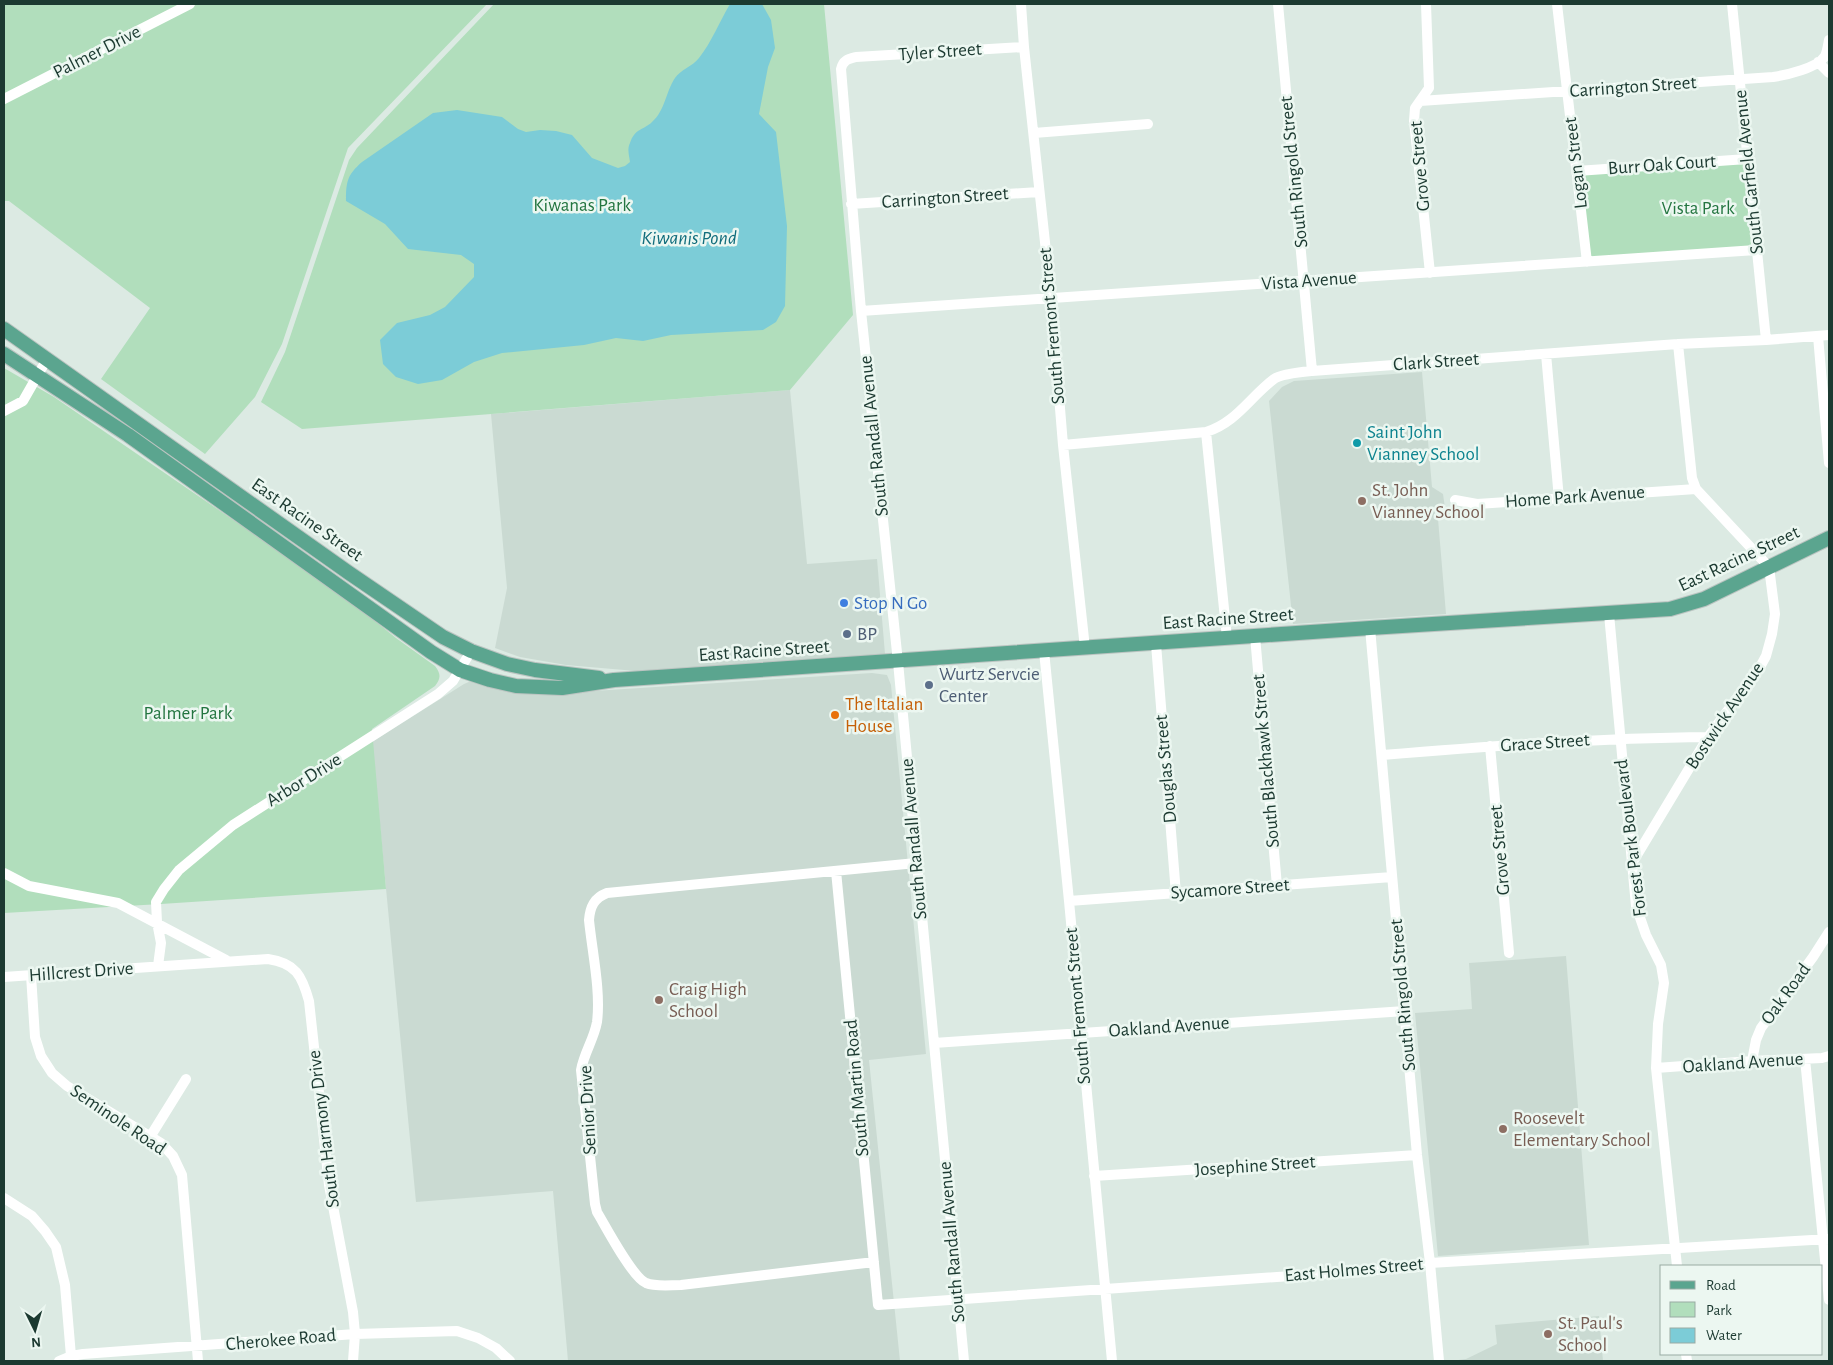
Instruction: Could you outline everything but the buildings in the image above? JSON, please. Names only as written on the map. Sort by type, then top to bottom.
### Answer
[{"type":"main road","name":"East Racine Street","points":[[4,329],[414,618],[444,637],[471,652],[507,664],[614,680]]},
{"type":"main road","name":"East Racine Street","points":[[4,354],[128,435],[431,652],[460,670],[516,686],[562,688],[614,680],[1670,609],[1704,599],[1829,538]]},
{"type":"street","name":"Palmer Drive","points":[[4,99],[190,4]]},
{"type":"street","name":"South Fremont Street","points":[[1021,4],[1063,445],[1085,648]]},
{"type":"street","name":"South Ringold Street","points":[[1278,4],[1312,371]]},
{"type":"street","name":"Grove Street","points":[[1426,4],[1429,88],[1415,108],[1414,121],[1430,273]]},
{"type":"street","name":"Logan Street","points":[[1557,4],[1587,262]]},
{"type":"street","name":"South Garfield Avenue","points":[[1732,4],[1766,340]]},
{"type":"street","points":[[1829,40],[1825,56],[1818,62],[1829,73]]},
{"type":"street","name":"Tyler Street","points":[[856,57],[1024,46]]},
{"type":"street","name":"South Randall Avenue","points":[[856,57],[842,63],[841,69],[851,204],[898,662],[964,1361]]},
{"type":"street","name":"Carrington Street","points":[[1420,101],[1739,79],[1789,74],[1818,62]]},
{"type":"street","points":[[1034,133],[1148,124]]},
{"type":"street","name":"Burr Oak Court","points":[[1577,171],[1747,159]]},
{"type":"street","name":"Carrington Street","points":[[851,204],[1039,192]]},
{"type":"street","name":"Vista Avenue","points":[[861,311],[1756,250]]},
{"type":"street","name":"Clark Street","points":[[1063,445],[1206,432],[1217,429],[1232,419],[1275,378],[1312,371],[1678,344],[1829,335]]},
{"type":"street","points":[[1818,336],[1829,463]]},
{"type":"street","points":[[1678,344],[1690,465],[1696,488],[1769,567]]},
{"type":"street","points":[[1546,354],[1558,499]]},
{"type":"street","points":[[4,411],[23,401],[47,359]]},
{"type":"street","points":[[1206,432],[1227,638]]},
{"type":"street","name":"Home Park Avenue","points":[[1455,500],[1477,504],[1696,488]]},
{"type":"street","name":"Bostwick Avenue","points":[[1631,865],[1708,737],[1751,681],[1766,656],[1775,614],[1769,567]]},
{"type":"street","name":"Forest Park Boulevard","points":[[1609,614],[1636,906],[1639,920],[1661,965],[1664,983],[1658,1024],[1656,1068],[1677,1265]]},
{"type":"street","name":"South Ringold Street","points":[[1370,628],[1417,1155],[1439,1361]]},
{"type":"street","name":"South Blackhawk Street","points":[[1255,636],[1277,886]]},
{"type":"street","name":"Douglas Street","points":[[1156,644],[1176,894]]},
{"type":"street","name":"South Fremont Street","points":[[1044,651],[1112,1361]]},
{"type":"street","name":"Arbor Drive","points":[[157,922],[156,902],[179,870],[233,825],[438,694],[453,681],[471,652]]},
{"type":"street","name":"Grace Street","points":[[1382,756],[1490,746],[1620,738],[1708,737]]},
{"type":"street","name":"Grove Street","points":[[1490,746],[1509,953]]},
{"type":"street","name":"Senior Drive","points":[[874,1262],[681,1284],[646,1283],[640,1279],[597,1212],[582,1088],[583,1060],[595,1034],[598,1008],[589,920],[592,906],[601,896],[632,891],[916,863]]},
{"type":"street","name":"South Martin Road","points":[[836,871],[878,1305]]},
{"type":"street","points":[[4,873],[29,886],[118,903],[157,922],[226,961]]},
{"type":"street","name":"Sycamore Street","points":[[1069,901],[1392,877]]},
{"type":"street","points":[[157,922],[161,943],[158,966]]},
{"type":"street","name":"Oak Road","points":[[1752,1061],[1756,1040],[1761,1028],[1829,932]]},
{"type":"street","name":"South Harmony Drive","points":[[158,966],[268,959],[282,961],[295,969],[304,983],[310,1009],[329,1185],[356,1334],[353,1361]]},
{"type":"street","name":"Hillcrest Drive","points":[[4,977],[158,966]]},
{"type":"street","name":"Seminole Road","points":[[31,975],[35,1037],[41,1056],[52,1073],[68,1086],[161,1143],[173,1156],[182,1175],[198,1361]]},
{"type":"street","name":"Oakland Avenue","points":[[934,1043],[1405,1011]]},
{"type":"street","name":"Oakland Avenue","points":[[1656,1068],[1829,1056]]},
{"type":"street","points":[[1805,1059],[1826,1239],[1829,1300]]},
{"type":"street","points":[[150,1136],[186,1079]]},
{"type":"street","name":"Josephine Street","points":[[1094,1176],[1417,1155]]},
{"type":"street","points":[[4,1198],[32,1216],[56,1247],[65,1284],[72,1356]]},
{"type":"street","name":"East Holmes Street","points":[[878,1305],[1418,1267],[1430,1263],[1826,1239]]},
{"type":"street","name":"Cherokee Road","points":[[59,1361],[72,1356],[356,1334],[457,1331],[478,1338],[496,1348],[510,1361]]},
{"type":"shaded area","name":"St. John Vianney School","points":[[1422,372],[1432,487],[1443,494],[1445,508],[1438,519],[1446,614],[1293,624],[1269,401],[1282,387],[1294,381]]},
{"type":"shaded area","points":[[790,390],[807,564],[877,559],[885,654],[742,666],[636,671],[566,665],[520,657],[495,648],[507,588],[491,414]]},
{"type":"shaded area","name":"Craig High School","points":[[872,673],[887,675],[891,685],[926,1054],[869,1060],[900,1361],[568,1361],[553,1191],[416,1202],[372,742],[471,681],[563,693]]},
{"type":"shaded area","name":"Roosevelt Elementary School","points":[[1566,956],[1589,1245],[1438,1256],[1415,1013],[1472,1009],[1469,963]]},
{"type":"shaded area","name":"St. Paul's School","points":[[1599,1316],[1603,1361],[1451,1361],[1466,1359],[1497,1344],[1495,1325]]},
{"type":"green space","points":[[4,4],[487,4],[348,148],[282,344],[255,397],[205,454],[101,379],[150,308],[9,201],[4,201]]},
{"type":"green space","name":"Kiwanas Park","points":[[494,4],[824,4],[853,315],[790,390],[302,429],[261,402],[285,352],[349,160],[357,148]]},
{"type":"green space","name":"Vista Park","points":[[1747,159],[1756,250],[1587,262],[1577,171]]},
{"type":"green space","name":"Palmer Park","points":[[4,368],[54,397],[344,596],[396,638],[435,666],[440,676],[435,686],[372,729],[386,889],[4,913]]},
{"type":"water","name":"Kiwanis Pond","points":[[730,4],[762,4],[771,20],[775,48],[768,67],[759,114],[776,132],[787,226],[785,306],[776,322],[763,330],[671,335],[643,341],[616,338],[584,345],[502,353],[474,362],[442,380],[418,384],[396,377],[383,364],[380,340],[397,323],[430,315],[445,307],[474,277],[474,264],[461,255],[408,249],[385,224],[346,201],[348,179],[353,171],[362,162],[433,113],[457,110],[502,117],[518,129],[526,132],[540,130],[556,131],[572,135],[592,158],[618,168],[625,166],[630,162],[628,152],[632,138],[637,132],[649,125],[660,112],[675,78],[699,58]]},
{"type":"place","name":"Saint John Vianney School","points":[[1357,443]]},
{"type":"place","name":"St. John Vianney School","points":[[1362,501]]},
{"type":"place","name":"Stop N Go","points":[[844,603]]},
{"type":"place","name":"BP","points":[[847,634]]},
{"type":"place","name":"Wurtz Servcie Center","points":[[929,685]]},
{"type":"place","name":"The Italian House","points":[[835,715]]},
{"type":"place","name":"Craig High School","points":[[659,1000]]},
{"type":"place","name":"Roosevelt Elementary School","points":[[1503,1129]]},
{"type":"place","name":"St. Paul's School","points":[[1548,1334]]}]
